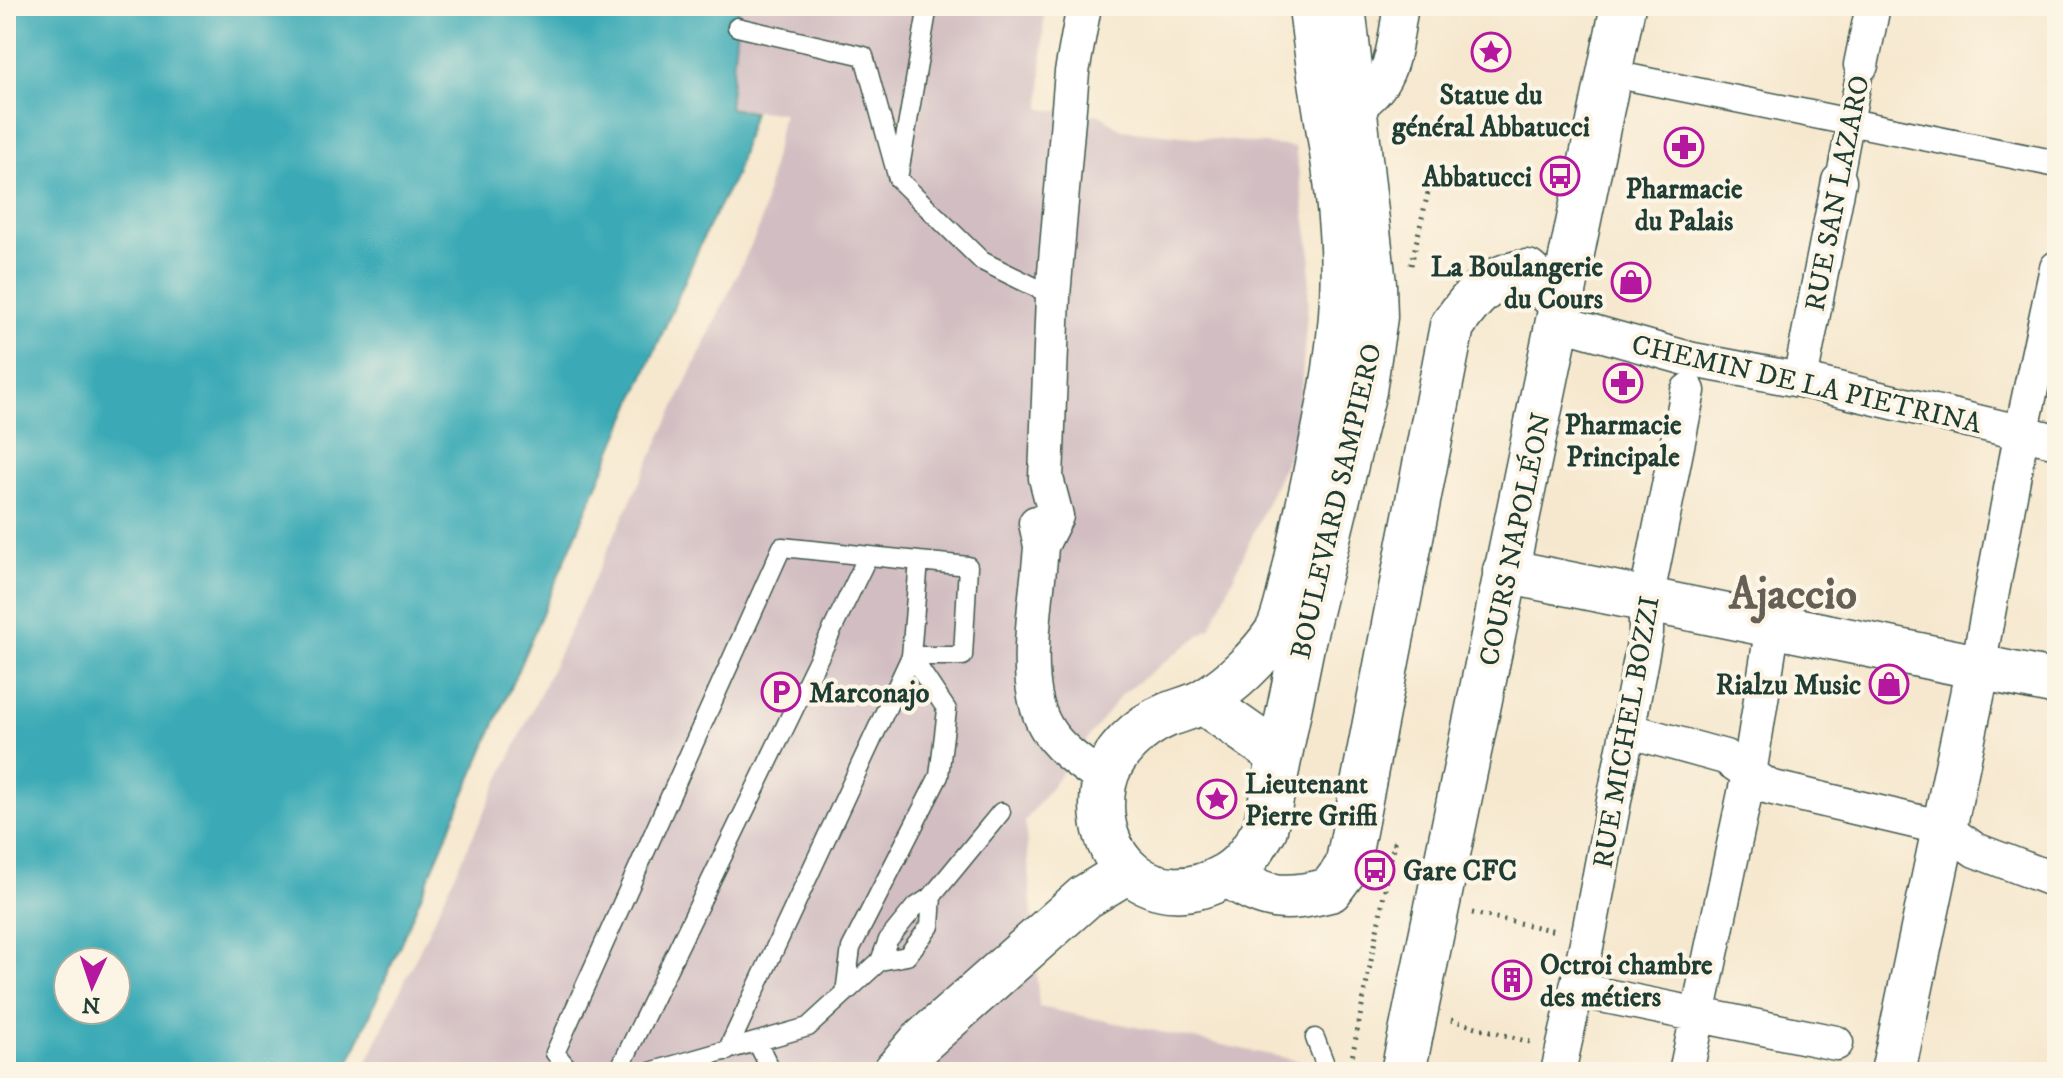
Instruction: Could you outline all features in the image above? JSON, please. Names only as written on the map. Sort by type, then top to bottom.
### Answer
[{"type":"main road","name":"BOULEVARD SAMPIERO","points":[[1203,702],[1240,674],[1278,631],[1300,546],[1338,363],[1343,249],[1311,6]]},
{"type":"main road","name":"BOULEVARD SAMPIERO","points":[[1280,756],[1364,391],[1375,317],[1343,6]]},
{"type":"main road","name":"COURS NAPOLÉON","points":[[1403,1072],[1623,6]]},
{"type":"main road","points":[[1228,875],[1254,892],[1290,900],[1330,890],[1347,867],[1443,355],[1452,326],[1475,292],[1507,273],[1527,272],[1559,312]]},
{"type":"main road","points":[[1505,571],[2057,683]]},
{"type":"main road","points":[[1893,1072],[1978,667]]},
{"type":"main road","points":[[1203,702],[1280,756],[1265,829],[1250,853],[1228,875],[1199,886],[1173,888],[1147,883],[1126,872],[1112,854],[1103,827],[1105,781],[1117,755],[1136,734],[1164,716],[1203,702]]},
{"type":"main road","points":[[913,1063],[1085,897],[1126,872]]},
{"type":"street","points":[[1084,6],[1072,72],[1053,296],[1046,478],[1056,516],[1041,546],[1031,689],[1046,727],[1065,751],[1105,781]]},
{"type":"street","points":[[1355,108],[1373,97],[1388,76],[1401,6]]},
{"type":"street","name":"RUE SAN LAZARO","points":[[1800,380],[1873,6]]},
{"type":"street","points":[[1608,73],[2057,164]]},
{"type":"street","points":[[1978,667],[2022,430],[2057,268]]},
{"type":"street","name":"CHEMIN DE LA PIETRINA","points":[[1559,312],[1693,360],[1800,380],[2022,430],[2057,441]]},
{"type":"street","name":"RUE MICHEL BOZZI","points":[[1560,1061],[1588,938],[1646,632],[1646,600],[1688,391]]},
{"type":"street","points":[[1686,1072],[1749,774],[1773,625]]},
{"type":"street","points":[[1627,730],[1712,752],[1769,787],[1944,828],[1975,850],[2057,881]]},
{"type":"street","points":[[1577,990],[1836,1043]]},
{"type":"lane","points":[[898,179],[928,6]]},
{"type":"lane","points":[[737,27],[864,56],[898,179],[982,261],[1053,296]]},
{"type":"lane","points":[[571,1072],[555,1053],[782,547],[968,566],[963,656],[911,656]]},
{"type":"lane","points":[[618,1072],[868,556]]},
{"type":"lane","points":[[727,1051],[911,656],[919,561]]},
{"type":"lane","points":[[845,993],[851,948],[939,776],[947,710],[911,656]]},
{"type":"lane","points":[[650,1072],[808,1027],[880,961],[907,956],[930,926],[932,896],[1001,812]]},
{"type":"lane","points":[[1315,1038],[1328,1072]]},
{"type":"lane","points":[[757,1042],[772,1072]]},
{"type":"path","points":[[1353,834],[1394,843],[1354,1049]]},
{"type":"path","points":[[1437,906],[1588,938]]},
{"type":"path","points":[[1416,1011],[1560,1061]]},
{"type":"shaded area","points":[[739,6],[1044,6],[1041,109],[1100,115],[1122,130],[1295,147],[1311,255],[1298,434],[1211,627],[1121,695],[1025,821],[1039,1007],[1310,1063],[1309,1072],[362,1072],[760,226],[783,113],[729,109]]},
{"type":"water","points":[[6,6],[739,6],[729,108],[753,112],[735,176],[707,229],[351,1059],[341,1072],[6,1072]]},
{"type":"place","name":"Statue du général Abbatucci","points":[[1491,52]]},
{"type":"place","name":"Pharmacie du Palais","points":[[1684,147]]},
{"type":"place","name":"Abbatucci","points":[[1560,176]]},
{"type":"place","name":"La Boulangerie du Cours","points":[[1631,282]]},
{"type":"place","name":"Pharmacie Principale","points":[[1623,383]]},
{"type":"place","name":"Rialzu Music","points":[[1889,684]]},
{"type":"place","name":"Marconajo","points":[[781,692]]},
{"type":"place","name":"Lieutenant Pierre Griffi","points":[[1217,799]]},
{"type":"place","name":"Gare CFC","points":[[1375,870]]},
{"type":"place","name":"Octroi chambre des métiers","points":[[1512,980]]},
{"type":"district","name":"Ajaccio","points":[[1793,593]]}]
